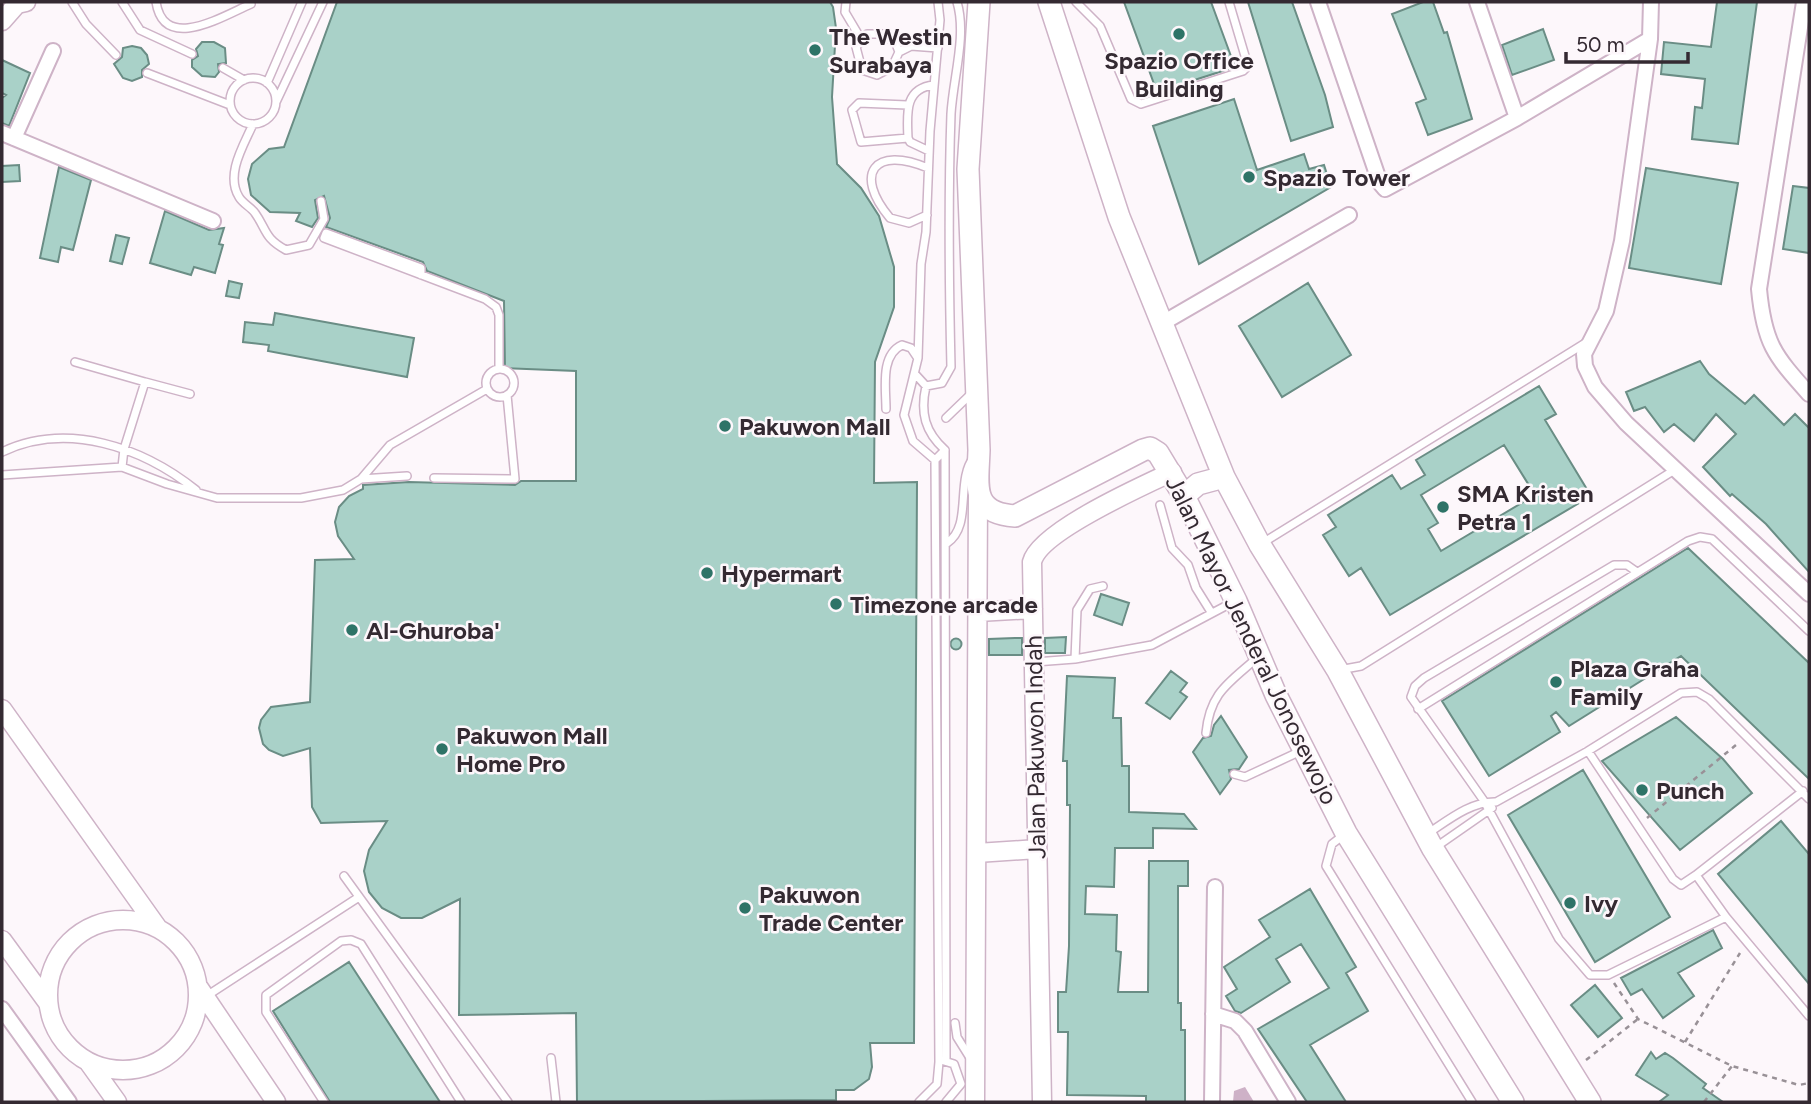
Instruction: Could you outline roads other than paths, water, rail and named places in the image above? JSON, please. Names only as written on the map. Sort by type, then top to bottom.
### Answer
[{"type":"main road","points":[[978,495],[979,450],[968,169],[979,2]]},
{"type":"main road","name":"Jalan Mayor Jenderal Jonosewojo","points":[[1049,2],[1119,217],[1224,477],[1260,545],[1338,671],[1429,842],[1590,1102]]},
{"type":"main road","name":"Jalan Mayor Jenderal Jonosewojo","points":[[978,495],[988,509],[1000,515],[1015,516],[1150,448],[1158,453],[1184,496],[1236,601],[1304,750],[1346,833],[1513,1102]]},
{"type":"main road","points":[[1184,496],[1198,484],[1224,477]]},
{"type":"street","points":[[2,21],[17,4],[26,2]]},
{"type":"street","points":[[1318,2],[1380,183],[1385,189],[1393,188],[1517,118],[1650,39]]},
{"type":"street","points":[[1477,2],[1517,118]]},
{"type":"street","points":[[1651,2],[1650,39],[1613,287],[1606,312],[1588,341],[1584,354],[1585,366],[1595,387],[1626,423],[1809,594]]},
{"type":"street","points":[[1804,2],[1759,289],[1762,320],[1770,346],[1809,394]]},
{"type":"street","points":[[53,51],[8,136],[213,221]]},
{"type":"street","points":[[1161,324],[1349,215]]},
{"type":"street","name":"Jalan Pakuwon Indah","points":[[1042,1102],[1031,562],[1034,553],[1046,541],[1129,491],[1171,472]]},
{"type":"street","points":[[975,1102],[978,495]]},
{"type":"street","points":[[978,612],[1032,609]]},
{"type":"street","points":[[2,709],[157,927]]},
{"type":"street","points":[[977,853],[1037,849]]},
{"type":"street","points":[[1212,1102],[1215,887]]},
{"type":"street","points":[[48,1003],[49,980],[58,959],[72,940],[90,928],[113,921],[135,921],[157,927],[173,938],[186,952],[202,992],[276,1102]]},
{"type":"street","points":[[2,940],[48,1003],[61,1038],[89,1063],[117,1102]]},
{"type":"street","points":[[89,1063],[106,1069],[130,1071],[153,1065],[173,1052],[188,1034],[202,992]]},
{"type":"street","points":[[2,1009],[69,1102]]},
{"type":"street","points":[[1213,1014],[1235,1021],[1245,1031],[1288,1102]]},
{"type":"lane","points":[[72,2],[86,24],[116,55]]},
{"type":"lane","points":[[122,2],[140,30],[192,54]]},
{"type":"lane","points":[[156,2],[160,18],[168,25],[184,30],[251,4]]},
{"type":"lane","points":[[267,83],[302,2]]},
{"type":"lane","points":[[147,73],[230,105],[238,119],[253,124],[266,120],[323,2]]},
{"type":"lane","points":[[846,2],[845,12],[861,39]]},
{"type":"lane","points":[[935,460],[913,442],[907,429],[905,400],[918,358],[920,264],[927,215],[929,151],[940,20],[938,2]]},
{"type":"lane","points":[[926,386],[942,383],[951,367],[947,226],[952,90],[961,27],[957,2]]},
{"type":"lane","points":[[1076,2],[1100,26],[1131,99],[1141,104],[1243,71],[1248,66],[1229,2]]},
{"type":"lane","points":[[867,34],[883,34],[896,44],[899,52],[897,60],[885,72],[869,75],[862,71],[856,55],[861,39],[867,34]]},
{"type":"lane","points":[[899,52],[911,46],[938,48]]},
{"type":"lane","points":[[223,68],[244,80],[260,79],[267,83],[276,102]]},
{"type":"lane","points":[[230,105],[233,90],[244,80]]},
{"type":"lane","points":[[929,151],[910,142],[908,138],[907,105],[918,90],[934,85]]},
{"type":"lane","points":[[907,105],[859,103],[852,110],[861,142],[908,138]]},
{"type":"lane","points":[[253,124],[234,167],[234,183],[238,196],[254,212],[265,234],[286,250],[309,245],[324,219],[321,201]]},
{"type":"lane","points":[[927,215],[909,223],[890,218],[877,197],[871,175],[874,166],[886,159],[909,160],[928,168]]},
{"type":"lane","points":[[324,238],[485,299],[493,306],[497,316],[498,369]]},
{"type":"lane","points":[[1260,545],[1588,341]]},
{"type":"lane","points":[[886,409],[887,364],[893,349],[902,345],[911,348],[918,358]]},
{"type":"lane","points":[[75,362],[190,394]]},
{"type":"lane","points":[[2,475],[122,467],[167,484],[217,498],[301,498],[343,490],[361,479],[390,445],[487,389],[490,373],[498,369]]},
{"type":"lane","points":[[434,478],[515,479],[507,395],[514,382],[511,375],[498,369]]},
{"type":"lane","points":[[915,374],[926,386]]},
{"type":"lane","points":[[122,467],[124,449],[145,382]]},
{"type":"lane","points":[[919,1102],[937,1084],[943,1061],[947,543],[945,450],[927,429],[923,402],[926,386]]},
{"type":"lane","points":[[946,418],[977,388]]},
{"type":"lane","points":[[487,389],[492,395],[507,395]]},
{"type":"lane","points":[[905,400],[923,402]]},
{"type":"lane","points":[[2,452],[33,441],[68,436],[124,449],[176,474],[199,492]]},
{"type":"lane","points":[[943,1061],[935,460],[945,450]]},
{"type":"lane","points":[[947,543],[953,539],[959,526],[966,467],[979,450]]},
{"type":"lane","points":[[1338,671],[1361,666],[1677,469]]},
{"type":"lane","points":[[361,479],[407,476]]},
{"type":"lane","points":[[1160,505],[1172,548],[1188,565],[1196,588],[1210,612]]},
{"type":"lane","points":[[1418,709],[1637,572],[1688,541],[1700,537],[1712,539],[1809,631]]},
{"type":"lane","points":[[1637,572],[1627,565],[1614,565],[1424,678],[1415,686],[1411,697],[1484,801],[1559,939],[1590,975],[1608,975],[1726,917]]},
{"type":"lane","points":[[1075,659],[1077,610],[1090,589],[1103,586]]},
{"type":"lane","points":[[1034,662],[1075,659],[1152,645],[1210,612],[1236,601]]},
{"type":"lane","points":[[1206,733],[1208,712],[1216,694],[1260,655]]},
{"type":"lane","points":[[1429,842],[1490,812],[1496,802],[1588,751],[1681,693],[1697,692],[1709,699],[1809,799]]},
{"type":"lane","points":[[1234,775],[1245,777],[1304,750]]},
{"type":"lane","points":[[1588,751],[1681,885],[1803,791]]},
{"type":"lane","points":[[1429,842],[1484,801],[1496,802]]},
{"type":"lane","points":[[1346,833],[1332,845],[1326,866],[1472,1102]]},
{"type":"lane","points":[[1696,875],[1726,917],[1809,1016]]},
{"type":"lane","points":[[344,876],[508,1102]]},
{"type":"lane","points":[[202,992],[359,897]]},
{"type":"lane","points":[[324,1102],[266,1012],[265,1003],[267,995],[277,987],[341,942],[351,940],[361,944],[461,1102]]},
{"type":"lane","points":[[955,1023],[961,1046],[975,1064]]},
{"type":"lane","points":[[551,1058],[556,1102]]},
{"type":"lane","points":[[943,1061],[954,1064],[961,1084],[946,1102]]},
{"type":"place","name":"Spazio Office Building","points":[[1179,34]]},
{"type":"place","name":"The Westin Surabaya","points":[[815,50]]},
{"type":"place","name":"Spazio Tower","points":[[1249,177]]},
{"type":"place","name":"Pakuwon Mall","points":[[725,426]]},
{"type":"place","name":"SMA Kristen Petra 1","points":[[1443,507]]},
{"type":"place","name":"Hypermart","points":[[707,573]]},
{"type":"place","name":"Timezone arcade","points":[[836,604]]},
{"type":"place","name":"Al-Ghuroba'","points":[[352,630]]},
{"type":"place","name":"Plaza Graha Family","points":[[1556,682]]},
{"type":"place","name":"Pakuwon Mall Home Pro","points":[[442,749]]},
{"type":"place","name":"Punch","points":[[1642,790]]},
{"type":"place","name":"Ivy","points":[[1570,903]]},
{"type":"place","name":"Pakuwon Trade Center","points":[[745,908]]}]
